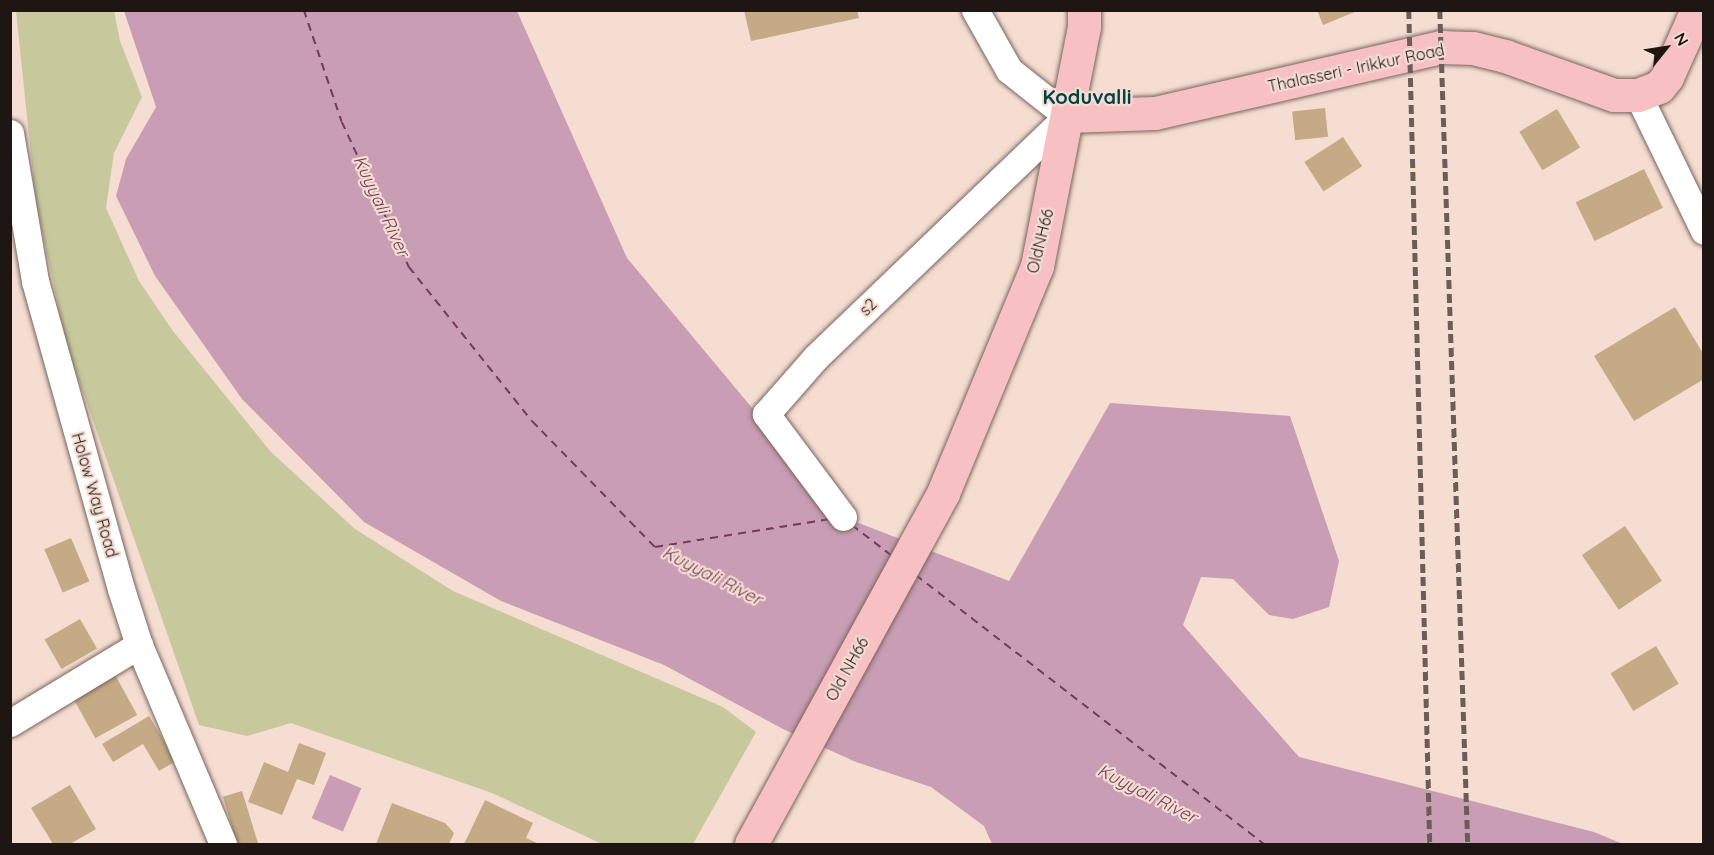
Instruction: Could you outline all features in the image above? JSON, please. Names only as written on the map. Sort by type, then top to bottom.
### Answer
[{"type":"main road","name":"OldNH66","points":[[943,493],[1037,266],[1067,116],[1084,10]]},
{"type":"main road","points":[[1638,95],[1659,87],[1668,77],[1692,21],[1704,13]]},
{"type":"main road","name":"Thalasseri - Irikkur Road","points":[[1067,116],[1155,113],[1441,47],[1473,48],[1505,56],[1614,95],[1638,95]]},
{"type":"main road","name":"Old NH66","points":[[755,837],[943,493]]},
{"type":"street","points":[[975,10],[1009,70],[1067,116]]},
{"type":"street","points":[[1638,95],[1704,231]]},
{"type":"street","name":"s2","points":[[843,517],[766,414],[816,357],[1067,116]]},
{"type":"street","name":"Holow Way Road","points":[[10,133],[35,281],[139,645],[224,844]]},
{"type":"street","points":[[10,723],[139,645]]},
{"type":"green space","points":[[16,11],[114,11],[120,41],[142,97],[114,153],[106,208],[139,281],[173,331],[271,452],[355,529],[453,591],[723,707],[756,732],[693,844],[602,844],[492,793],[291,723],[247,736],[199,725],[67,346],[36,203]]},
{"type":"water","name":"Kuyyali River","points":[[124,11],[517,11],[627,258],[843,517],[1009,581],[1110,403],[1290,416],[1339,561],[1329,607],[1293,619],[1269,615],[1233,579],[1201,577],[1183,625],[1299,757],[1594,832],[1623,844],[992,844],[984,826],[931,787],[856,762],[785,730],[664,665],[501,601],[364,522],[242,399],[155,276],[116,196],[126,159],[156,107]]},
{"type":"water","points":[[330,775],[361,788],[343,832],[312,818]]},
{"type":"building","points":[[744,10],[857,10],[859,18],[751,41]]},
{"type":"building","points":[[1317,10],[1357,10],[1357,11],[1323,25]]},
{"type":"building","points":[[1325,108],[1328,137],[1295,140],[1292,111]]},
{"type":"building","points":[[1557,109],[1580,148],[1542,170],[1519,132]]},
{"type":"building","points":[[1343,137],[1362,166],[1323,191],[1304,162]]},
{"type":"building","points":[[1644,169],[1663,208],[1595,241],[1576,202]]},
{"type":"building","points":[[1675,307],[1704,355],[1704,379],[1634,421],[1594,356]]},
{"type":"building","points":[[1625,526],[1662,581],[1619,610],[1582,555]]},
{"type":"building","points":[[71,538],[89,581],[63,593],[44,549]]},
{"type":"building","points":[[80,619],[97,648],[61,669],[44,640]]},
{"type":"building","points":[[1656,646],[1679,684],[1633,711],[1611,673]]},
{"type":"building","points":[[114,673],[137,715],[95,738],[72,696]]},
{"type":"building","points":[[149,716],[176,761],[159,771],[143,744],[113,762],[102,744]]},
{"type":"building","points":[[299,743],[326,753],[314,785],[297,779],[282,815],[248,802],[264,762],[288,772]]},
{"type":"building","points":[[70,785],[96,829],[70,844],[53,844],[31,808]]},
{"type":"building","points":[[242,791],[258,844],[237,844],[223,797]]},
{"type":"building","points":[[485,800],[533,823],[526,838],[539,844],[464,844]]},
{"type":"building","points":[[392,803],[445,823],[454,833],[449,844],[376,844]]},
{"type":"ferry route","points":[[304,10],[342,122],[409,267],[532,421],[655,547],[829,519]]},
{"type":"ferry route","points":[[852,525],[891,555]]},
{"type":"ferry route","points":[[916,575],[1264,844]]},
{"type":"railway","points":[[1409,10],[1430,844]]},
{"type":"railway","points":[[1440,10],[1468,844]]},
{"type":"district","name":"Koduvalli","points":[[1087,96]]}]
